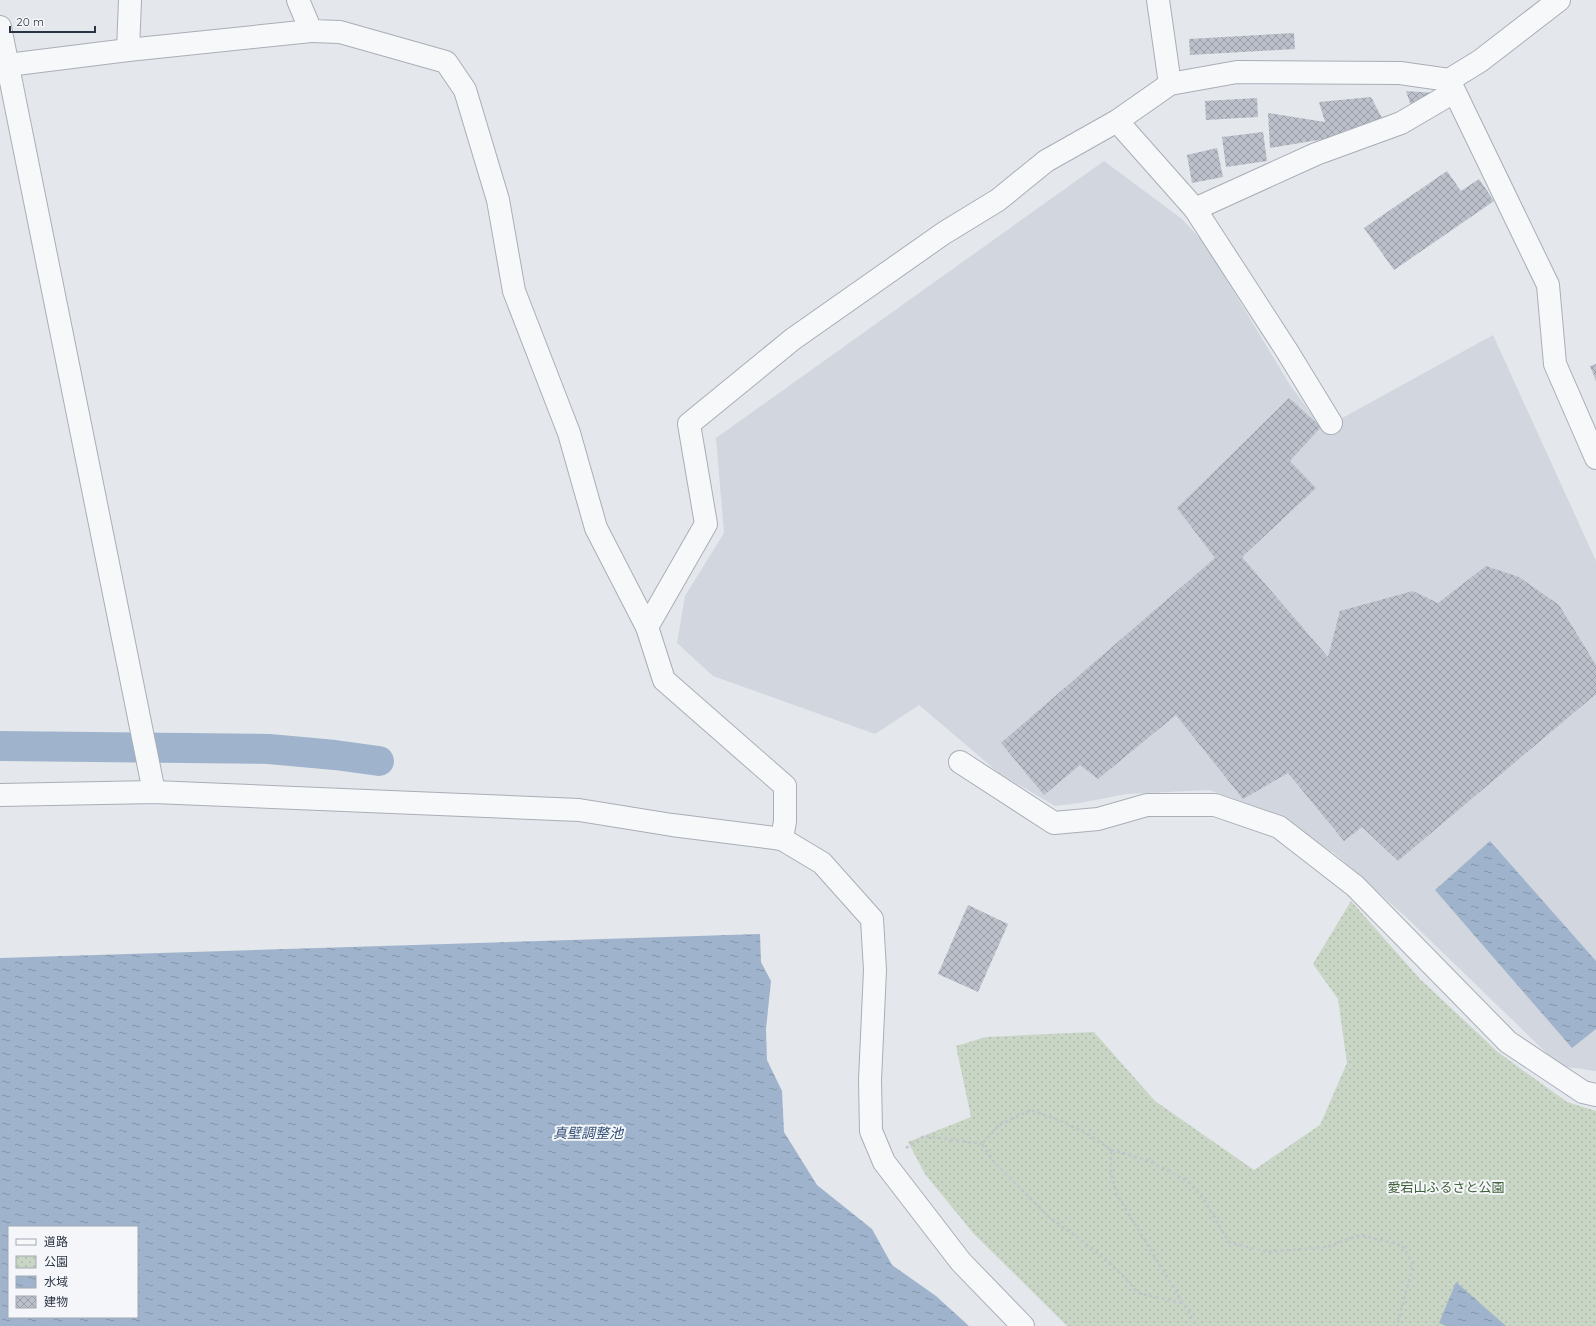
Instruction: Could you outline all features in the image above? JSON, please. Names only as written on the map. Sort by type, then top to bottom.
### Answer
[{"type":"street","points":[[128,50],[130,0]]},
{"type":"street","points":[[298,0],[311,31]]},
{"type":"street","points":[[1158,0],[1170,84]]},
{"type":"street","points":[[1195,209],[1316,154],[1401,123],[1451,86],[1480,61],[1559,0]]},
{"type":"street","points":[[0,28],[154,792]]},
{"type":"street","points":[[8,65],[128,50],[311,31],[340,32],[446,62],[465,90],[498,200],[514,291],[568,433],[596,528],[647,627],[664,680],[785,786],[785,821],[782,839]]},
{"type":"street","points":[[647,627],[706,524],[689,424],[793,338],[944,233],[998,200],[1046,162],[1117,121],[1170,84],[1237,72],[1400,72],[1451,86],[1548,285],[1555,364],[1596,458]]},
{"type":"street","points":[[1117,121],[1195,209],[1287,352],[1330,423]]},
{"type":"street","points":[[960,762],[1054,822],[1098,820],[1147,805],[1215,805],[1279,827],[1355,886],[1508,1042],[1584,1092],[1596,1095]]},
{"type":"street","points":[[0,795],[154,792],[579,810],[672,825],[782,839],[822,863],[872,919],[875,970],[870,1080],[870,1130],[884,1162],[961,1262],[1023,1326]]},
{"type":"path","points":[[982,1144],[999,1125],[1031,1110],[1063,1122],[1088,1134],[1112,1150],[1150,1161],[1187,1181],[1203,1198],[1229,1242],[1267,1252],[1327,1247],[1360,1235],[1402,1245],[1413,1265],[1397,1326]]},
{"type":"path","points":[[884,1162],[924,1136],[982,1144],[995,1163],[1049,1217],[1092,1248],[1124,1277],[1138,1293],[1182,1303]]},
{"type":"path","points":[[1112,1150],[1111,1172],[1117,1195],[1197,1326]]},
{"type":"shaded area","points":[[1104,161],[1182,219],[1205,244],[1290,385],[1321,427],[1346,416],[1493,335],[1596,561],[1596,1071],[1560,1066],[1406,917],[1334,853],[1263,809],[1209,790],[1126,794],[1080,803],[1055,806],[999,773],[919,705],[875,734],[713,676],[677,643],[685,596],[724,533],[716,438]]},
{"type":"green space","name":"愛宕山ふるさと公園","points":[[1351,901],[1420,979],[1499,1053],[1567,1102],[1596,1111],[1596,1326],[1067,1326],[973,1233],[925,1174],[908,1142],[971,1117],[956,1046],[986,1037],[1094,1032],[1155,1101],[1254,1170],[1320,1125],[1347,1063],[1338,999],[1313,964]]},
{"type":"water","points":[[1490,841],[1596,961],[1596,1029],[1572,1048],[1435,890]]},
{"type":"water","name":"真壁調整池","points":[[760,934],[761,962],[771,981],[766,1029],[767,1060],[782,1091],[784,1132],[817,1185],[872,1229],[892,1265],[936,1296],[969,1326],[0,1326],[0,958]]},
{"type":"water","points":[[1456,1282],[1506,1326],[1446,1326],[1439,1323]]},
{"type":"building","points":[[1294,33],[1295,49],[1190,55],[1189,39]]},
{"type":"building","points":[[1406,91],[1435,93],[1411,106]]},
{"type":"building","points":[[1371,97],[1382,118],[1330,138],[1270,148],[1268,113],[1325,122],[1319,102]]},
{"type":"building","points":[[1257,98],[1258,117],[1206,120],[1205,101]]},
{"type":"building","points":[[1263,132],[1267,161],[1226,167],[1222,137]]},
{"type":"building","points":[[1217,148],[1223,177],[1192,183],[1187,155]]},
{"type":"building","points":[[1447,171],[1461,191],[1479,179],[1494,201],[1394,270],[1364,228]]},
{"type":"building","points":[[1596,364],[1596,381],[1590,366]]},
{"type":"building","points":[[1289,398],[1321,427],[1290,461],[1316,488],[1242,557],[1328,657],[1340,611],[1413,591],[1438,603],[1486,566],[1519,577],[1559,605],[1596,665],[1596,694],[1398,861],[1362,827],[1344,841],[1288,773],[1243,799],[1176,715],[1098,779],[1080,765],[1044,795],[1001,743],[1215,558],[1177,508]]},
{"type":"building","points":[[968,905],[1008,924],[978,992],[938,974]]},
{"type":"waterway","points":[[0,746],[269,749],[379,761]]}]
